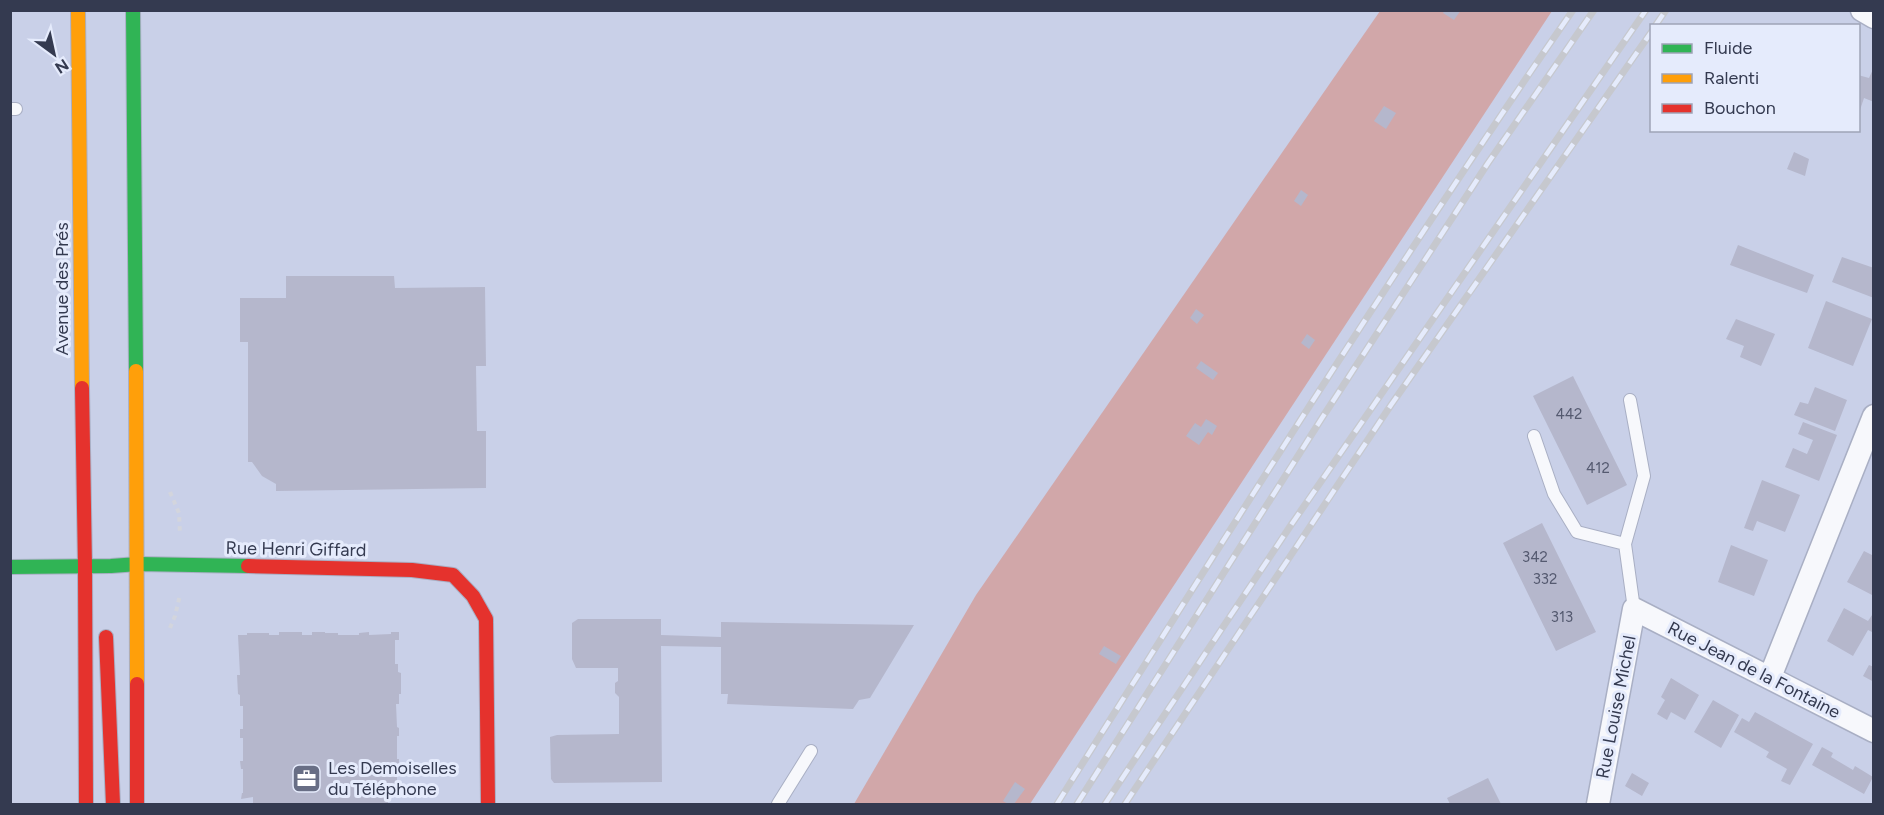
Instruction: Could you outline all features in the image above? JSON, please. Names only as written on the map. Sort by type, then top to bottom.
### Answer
[{"type":"main road","name":"Avenue des Prés","points":[[78,10],[86,804]]},
{"type":"main road","points":[[134,10],[138,564],[137,804]]},
{"type":"main road","points":[[80,304],[97,330]]},
{"type":"main road","points":[[10,567],[138,564]]},
{"type":"main road","name":"Rue Henri Giffard","points":[[138,564],[412,570],[453,575],[473,596],[486,619],[488,804]]},
{"type":"main road","points":[[106,621],[113,804]]},
{"type":"street","points":[[1862,10],[1874,17]]},
{"type":"street","points":[[1770,677],[1874,416]]},
{"type":"street","name":"Rue Jean de la Fontaine","points":[[1634,609],[1874,731]]},
{"type":"street","name":"Rue Louise Michel","points":[[1598,804],[1634,609]]},
{"type":"lane","points":[[1630,400],[1644,476],[1625,544],[1634,609]]},
{"type":"lane","points":[[1534,436],[1554,494],[1577,532],[1625,544]]},
{"type":"lane","points":[[778,804],[811,751]]},
{"type":"shaded area","points":[[1380,11],[1552,11],[1030,804],[854,804],[976,595]]},
{"type":"building","points":[[1445,10],[1461,10],[1454,20],[1443,13]]},
{"type":"building","points":[[1874,67],[1874,102],[1864,98],[1860,110],[1860,76],[1869,78]]},
{"type":"building","points":[[1384,106],[1396,113],[1386,129],[1374,121]]},
{"type":"building","points":[[1794,152],[1809,159],[1805,176],[1787,169]]},
{"type":"building","points":[[1301,190],[1308,195],[1301,206],[1294,201]]},
{"type":"building","points":[[1738,245],[1814,275],[1807,293],[1730,265]]},
{"type":"building","points":[[1842,257],[1874,268],[1874,298],[1832,282]]},
{"type":"building","points":[[286,276],[394,276],[395,288],[485,287],[486,366],[476,366],[477,431],[486,431],[486,488],[276,491],[276,484],[262,476],[252,462],[248,462],[248,342],[240,342],[240,298],[286,298]]},
{"type":"building","points":[[1826,301],[1872,319],[1853,366],[1808,348]]},
{"type":"building","points":[[1196,309],[1204,315],[1197,324],[1190,318]]},
{"type":"building","points":[[1736,319],[1775,334],[1761,366],[1740,357],[1744,346],[1726,339]]},
{"type":"building","points":[[1307,334],[1315,340],[1309,349],[1301,343]]},
{"type":"building","points":[[1201,361],[1218,373],[1213,380],[1196,368]]},
{"type":"building","points":[[1573,376],[1627,485],[1587,505],[1533,396]]},
{"type":"building","points":[[1815,387],[1847,400],[1835,431],[1794,415],[1800,402],[1808,404]]},
{"type":"building","points":[[1206,419],[1217,426],[1212,435],[1208,432],[1199,445],[1186,436],[1195,423],[1201,427]]},
{"type":"building","points":[[1803,422],[1837,435],[1819,481],[1785,467],[1793,448],[1807,454],[1813,440],[1798,434]]},
{"type":"building","points":[[1762,480],[1800,495],[1785,532],[1757,521],[1753,531],[1744,528]]},
{"type":"building","points":[[1542,523],[1596,632],[1556,651],[1503,543]]},
{"type":"building","points":[[1731,545],[1768,560],[1754,596],[1718,582]]},
{"type":"building","points":[[1864,551],[1874,556],[1874,596],[1847,582]]},
{"type":"building","points":[[1844,608],[1868,621],[1874,612],[1874,633],[1868,630],[1853,656],[1827,641]]},
{"type":"building","points":[[578,619],[661,619],[661,635],[721,637],[721,622],[914,625],[870,698],[859,700],[853,709],[727,704],[728,694],[721,694],[721,647],[661,646],[662,782],[554,783],[551,779],[550,737],[619,734],[619,697],[615,693],[618,668],[576,668],[572,659],[572,623]]},
{"type":"building","points":[[279,632],[302,632],[302,635],[325,632],[338,633],[338,635],[359,635],[359,633],[369,632],[369,635],[399,632],[399,640],[395,640],[395,664],[398,664],[398,672],[401,673],[401,694],[399,694],[399,704],[396,704],[397,727],[399,728],[397,791],[400,791],[400,797],[388,795],[388,804],[253,804],[253,797],[241,799],[243,769],[241,769],[240,761],[243,761],[243,738],[240,738],[240,729],[243,729],[243,706],[240,706],[240,695],[238,694],[237,675],[240,675],[238,635],[269,633],[269,635],[279,635]]},
{"type":"building","points":[[1104,646],[1121,656],[1116,664],[1099,654]]},
{"type":"building","points":[[1869,665],[1874,667],[1874,682],[1863,676]]},
{"type":"building","points":[[1671,678],[1699,695],[1685,720],[1671,712],[1667,720],[1657,714],[1665,700],[1661,697]]},
{"type":"building","points":[[1713,700],[1739,715],[1721,748],[1694,732]]},
{"type":"building","points":[[1755,712],[1813,744],[1790,785],[1781,781],[1787,769],[1766,757],[1769,752],[1734,732],[1742,718],[1749,722]]},
{"type":"building","points":[[1822,747],[1833,753],[1831,757],[1853,770],[1855,766],[1873,777],[1864,794],[1812,765]]},
{"type":"building","points":[[1632,773],[1649,783],[1642,796],[1625,786]]},
{"type":"building","points":[[1488,778],[1501,804],[1450,804],[1447,798]]},
{"type":"building","points":[[1015,782],[1025,789],[1014,804],[1008,804],[1003,801]]},
{"type":"railway","points":[[1057,804],[1375,305],[1573,10]]},
{"type":"railway","points":[[1077,804],[1322,418],[1488,163],[1594,10]]},
{"type":"railway","points":[[1105,804],[1291,525],[1646,10]]},
{"type":"railway","points":[[1656,24],[1666,10]]},
{"type":"railway","points":[[1125,804],[1391,405],[1650,34]]},
{"type":"traffic: fast","points":[[133,10],[136,371]]},
{"type":"traffic: fast","points":[[10,567],[138,564],[248,566]]},
{"type":"traffic: slow","points":[[78,10],[82,388]]},
{"type":"traffic: slow","points":[[136,371],[137,684]]},
{"type":"traffic: jam","points":[[82,388],[86,804]]},
{"type":"traffic: jam","points":[[248,566],[412,570],[453,575],[473,596],[486,619],[488,804]]},
{"type":"traffic: jam","points":[[106,637],[113,804]]},
{"type":"traffic: jam","points":[[137,684],[137,804]]},
{"type":"place","name":"Les Demoiselles du Téléphone","points":[[307,778]]}]
